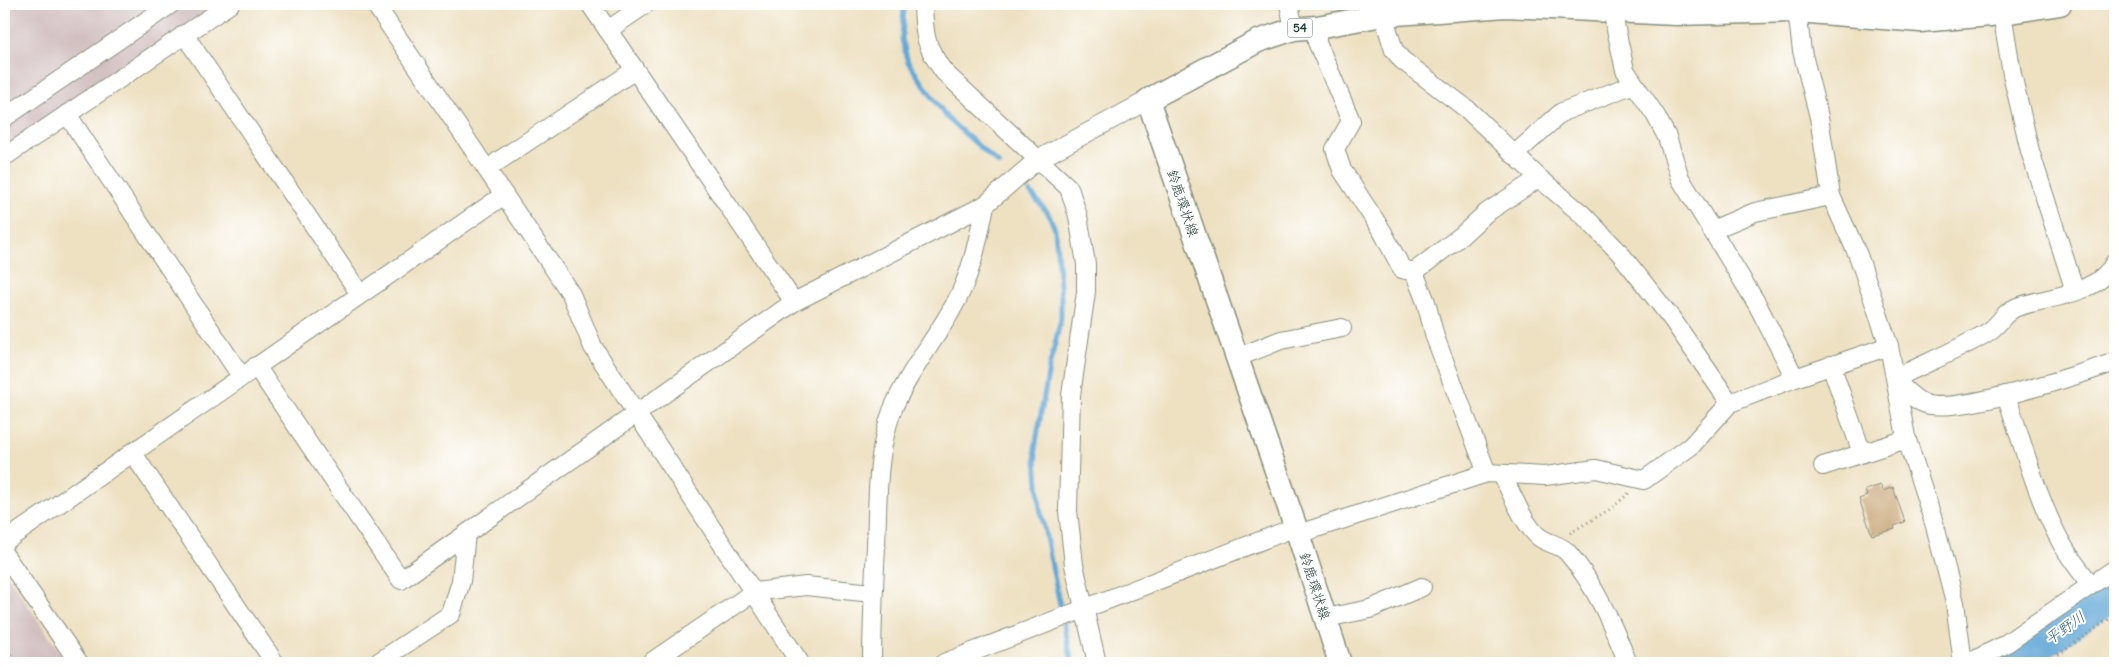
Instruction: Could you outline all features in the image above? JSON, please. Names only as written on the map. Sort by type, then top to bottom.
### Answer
[{"type":"main road","name":"54","points":[[1148,100],[1258,41],[1294,29],[1317,27],[1431,7],[1506,5],[1601,8],[1676,14],[1756,7],[1920,21],[2002,13],[2060,4]]},
{"type":"main road","name":"鈴鹿環状線","points":[[1148,100],[1297,531],[1340,663]]},
{"type":"street","points":[[4,118],[171,4]]},
{"type":"street","points":[[4,157],[230,4]]},
{"type":"street","points":[[375,4],[571,294],[593,347],[800,663]]},
{"type":"street","points":[[590,4],[794,302]]},
{"type":"street","points":[[608,30],[646,4]]},
{"type":"street","points":[[923,4],[924,33],[932,55],[944,72],[1069,188],[1074,199],[1086,264],[1086,292],[1071,396],[1068,511],[1080,610],[1097,663]]},
{"type":"street","points":[[1289,4],[1294,29]]},
{"type":"street","points":[[1601,8],[1625,70],[1656,116],[1667,137],[1680,178],[1757,304],[1795,378]]},
{"type":"street","points":[[1797,11],[1802,51],[1819,117],[1831,196],[1858,255],[1889,346],[1906,438],[1935,526],[1955,603],[1963,663]]},
{"type":"street","points":[[2002,13],[2012,74],[2030,151],[2075,291]]},
{"type":"street","points":[[1382,15],[1394,50],[1402,60],[1467,109],[1539,178],[1583,215],[1619,252],[1672,319],[1730,403]]},
{"type":"street","points":[[1317,27],[1317,42],[1351,121],[1335,149],[1342,170],[1382,231],[1402,269],[1414,272]]},
{"type":"street","points":[[184,34],[360,294]]},
{"type":"street","points":[[496,162],[636,70]]},
{"type":"street","points":[[1514,155],[1562,112],[1634,84]]},
{"type":"street","points":[[256,366],[401,580],[604,437],[635,412],[794,302],[985,205],[1037,160],[1148,100]]},
{"type":"street","points":[[67,114],[241,376]]},
{"type":"street","points":[[1414,272],[1462,236],[1486,214],[1539,178]]},
{"type":"street","points":[[4,542],[504,195]]},
{"type":"street","points":[[1712,230],[1755,212],[1831,196]]},
{"type":"street","points":[[872,663],[872,593],[877,486],[885,432],[905,382],[934,339],[963,287],[978,242],[985,205]]},
{"type":"street","points":[[1896,382],[1906,373],[1989,331],[1996,326],[2004,314],[2016,308],[2075,291],[2100,281],[2115,262]]},
{"type":"street","points":[[1414,272],[1426,302],[1435,337],[1494,474],[1530,528],[1540,538],[1554,543],[1567,552],[1589,581],[1628,663]]},
{"type":"street","points":[[1236,358],[1281,340],[1342,328]]},
{"type":"street","points":[[944,663],[1039,625],[1297,531],[1494,474],[1545,476],[1596,469],[1644,480],[1691,446],[1730,403],[1795,378],[1889,346]]},
{"type":"street","points":[[1896,382],[1923,404],[1950,406],[2006,395],[2075,376],[2115,362]]},
{"type":"street","points":[[1831,366],[1862,453]]},
{"type":"street","points":[[2006,395],[2041,497],[2056,533],[2066,551],[2091,585]]},
{"type":"street","points":[[1823,466],[1906,438]]},
{"type":"street","points":[[132,452],[275,663]]},
{"type":"street","points":[[377,663],[451,614],[461,581],[466,534]]},
{"type":"street","points":[[4,554],[79,663]]},
{"type":"street","points":[[1969,663],[2004,645],[2115,569]]},
{"type":"street","points":[[650,663],[754,592],[806,586],[872,593]]},
{"type":"street","points":[[1326,618],[1370,609],[1422,587]]},
{"type":"path","points":[[1554,543],[1612,508],[1644,480]]},
{"type":"path","points":[[2046,663],[2115,615]]},
{"type":"shaded area","points":[[4,4],[218,4],[4,150]]},
{"type":"shaded area","points":[[4,570],[67,663],[4,663]]},
{"type":"building","points":[[1881,485],[1883,491],[1893,487],[1905,522],[1894,526],[1895,529],[1872,535],[1859,499],[1867,496],[1865,490]]},
{"type":"waterway","points":[[904,4],[902,39],[908,62],[947,118],[999,164]]},
{"type":"waterway","points":[[1030,192],[1048,213],[1055,229],[1061,296],[1061,319],[1049,368],[1035,448],[1040,508],[1072,663]]},
{"type":"waterway","name":"平野川","points":[[2016,663],[2115,593]]}]
